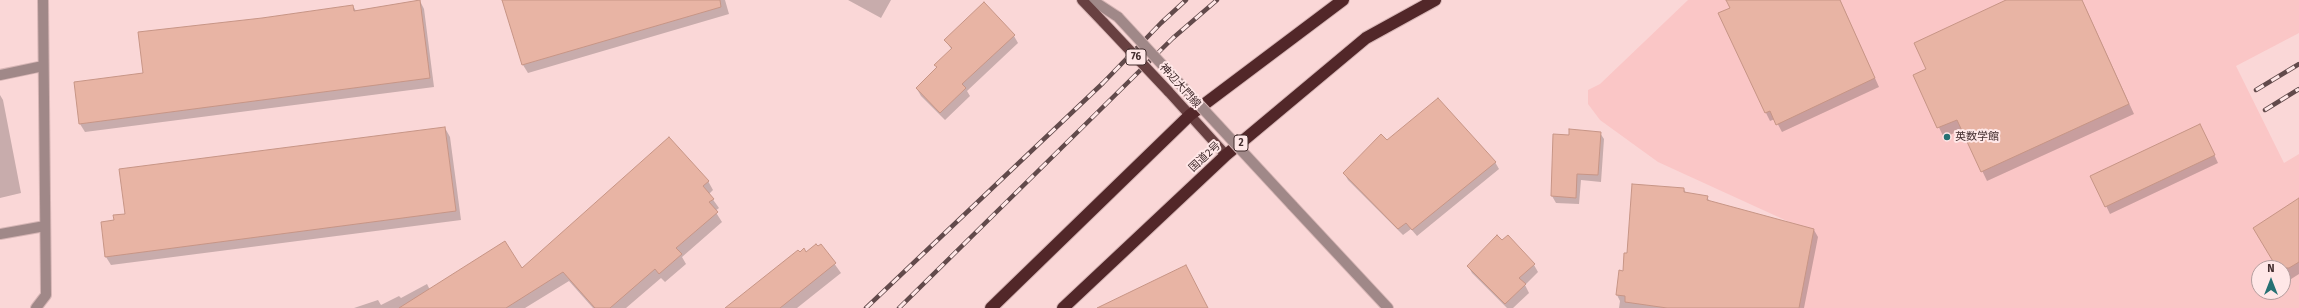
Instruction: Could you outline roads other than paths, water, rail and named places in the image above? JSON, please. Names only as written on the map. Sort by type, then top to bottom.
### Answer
[{"type":"highway","points":[[991,308],[1190,116],[1343,0]]},
{"type":"highway","name":"国道2号","points":[[1064,308],[1226,155],[1366,38],[1435,0]]},
{"type":"main road","name":"神辺大門線","points":[[1082,0],[1226,155]]},
{"type":"street","points":[[36,308],[46,295],[44,0]]},
{"type":"street","points":[[1092,0],[1118,17]]},
{"type":"street","points":[[1102,0],[1388,308]]},
{"type":"street","points":[[0,75],[44,66]]},
{"type":"street","points":[[0,234],[45,226]]},
{"type":"railway","points":[[866,308],[1103,83],[1161,23],[1186,0]]},
{"type":"railway","points":[[899,308],[1173,38],[1217,0]]},
{"type":"railway","points":[[2256,90],[2299,64]]},
{"type":"railway","points":[[2265,110],[2299,89]]},
{"type":"place","name":"英数学館","points":[[1947,137]]}]
